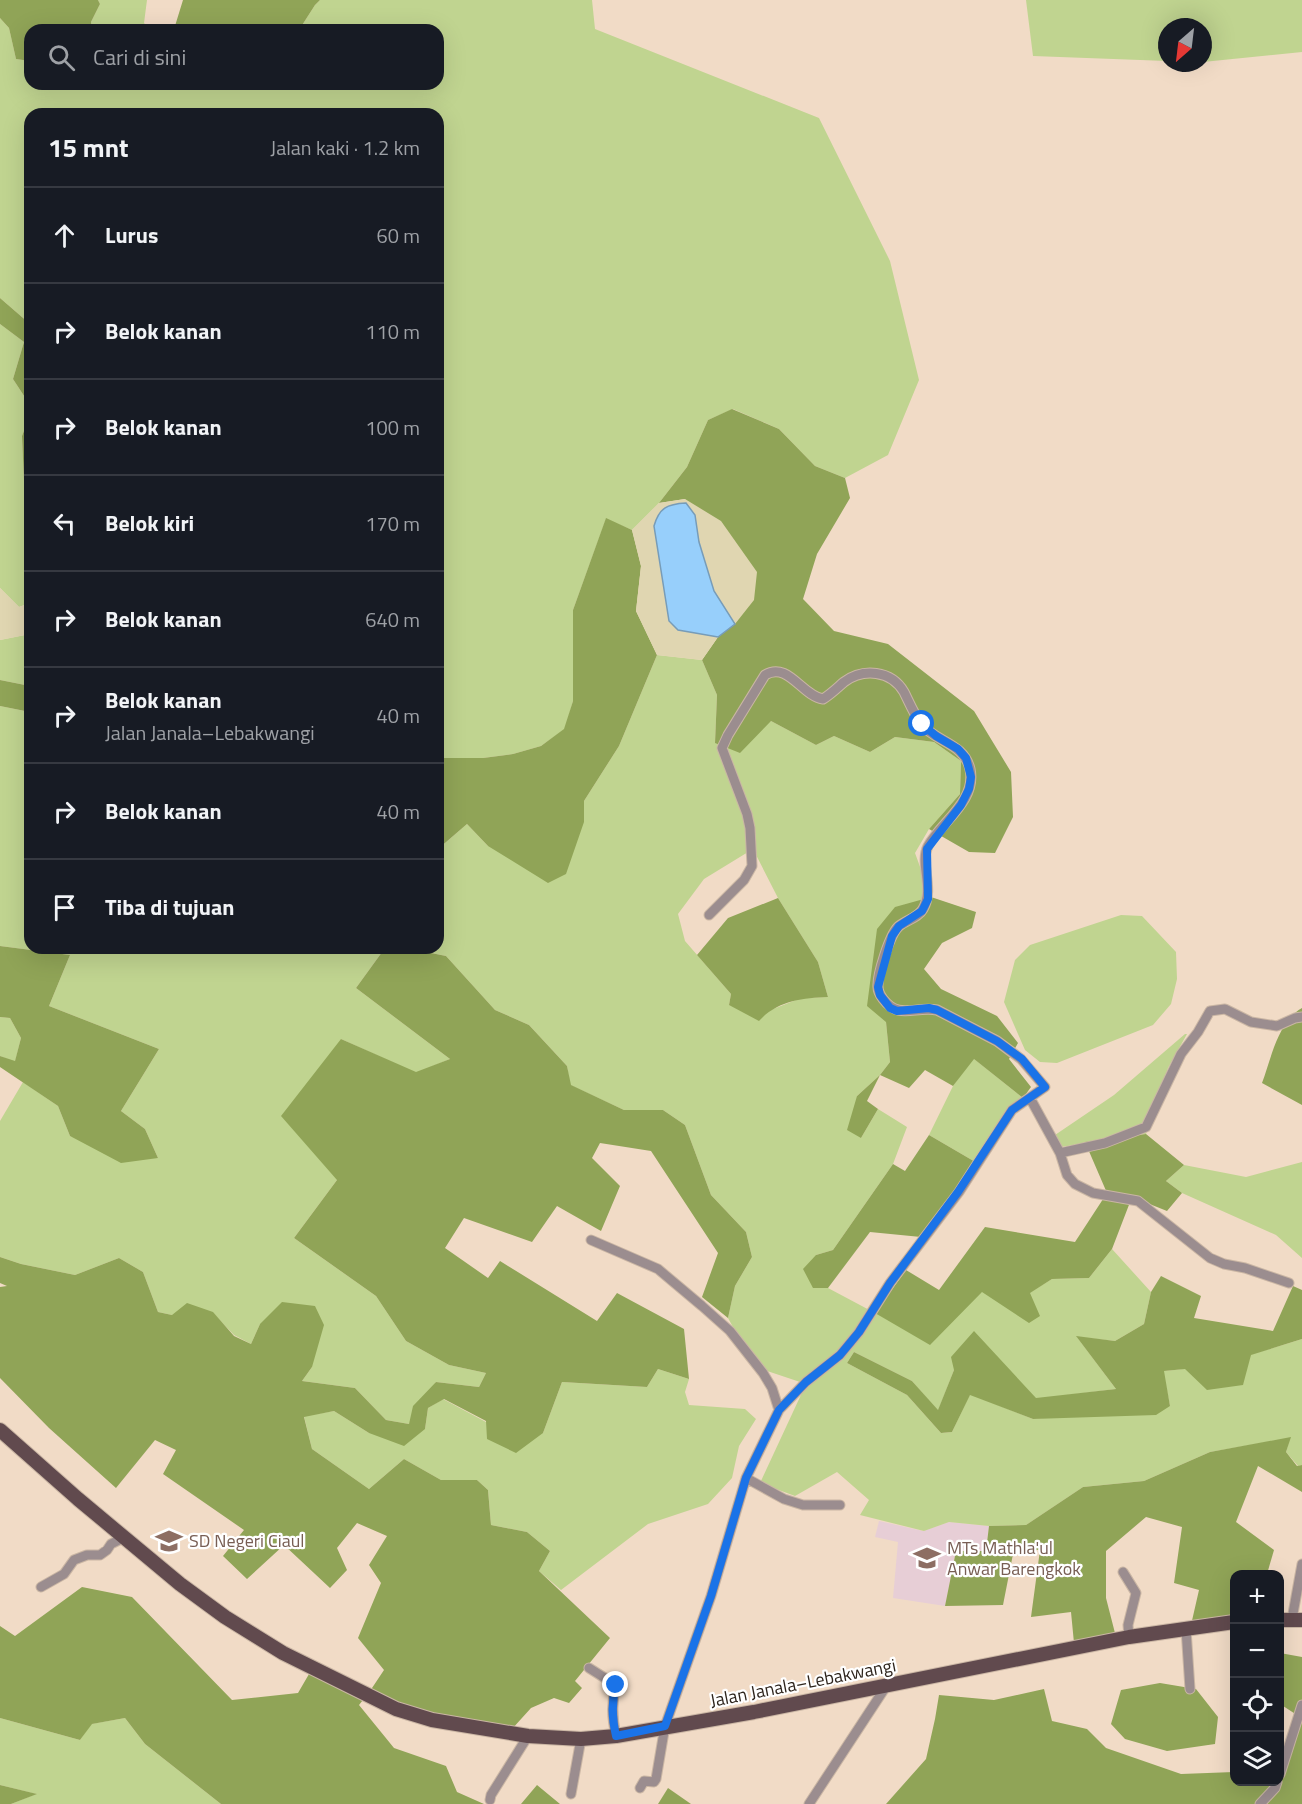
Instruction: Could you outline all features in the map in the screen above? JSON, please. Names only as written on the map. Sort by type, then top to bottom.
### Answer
[{"type":"main road","name":"Jalan Janala–Lebakwangi","points":[[0,1430],[180,1584],[225,1617],[283,1653],[396,1709],[432,1720],[528,1736],[581,1739],[616,1736],[753,1713],[1129,1637],[1230,1623]]},
{"type":"street","points":[[640,1788],[644,1781],[654,1782],[656,1779],[665,1726],[711,1596],[746,1478],[779,1410],[806,1382],[840,1355],[859,1332],[890,1283],[958,1192],[1004,1120],[1012,1110],[1045,1087],[1022,1059],[997,1041],[937,1010],[929,1008],[897,1011],[890,1008],[880,995],[878,980],[892,936],[899,926],[922,911],[928,899],[927,849],[961,805],[969,789],[971,777],[966,758],[958,749],[936,736],[922,724],[902,688],[888,676],[873,673],[861,674],[845,681],[823,699],[813,696],[780,672],[765,675],[722,748],[747,814],[752,866],[744,880],[709,915]]},
{"type":"street","points":[[1060,1153],[1106,1143],[1146,1127],[1181,1054],[1198,1032],[1209,1011],[1225,1009],[1251,1022],[1277,1026],[1295,1017],[1302,1017]]},
{"type":"street","points":[[1030,1098],[1060,1153],[1067,1175],[1080,1188],[1093,1193],[1138,1201],[1210,1258],[1289,1283]]},
{"type":"street","points":[[591,1240],[658,1269],[730,1331],[763,1373],[772,1388],[779,1410]]},
{"type":"street","points":[[746,1478],[784,1499],[803,1505],[840,1505]]},
{"type":"street","points":[[41,1587],[64,1574],[74,1560],[87,1555],[100,1555],[111,1544],[125,1537]]},
{"type":"street","points":[[1291,1620],[1302,1564]]},
{"type":"street","points":[[1123,1572],[1136,1593],[1128,1624],[1129,1637]]},
{"type":"street","points":[[1186,1629],[1190,1689]]},
{"type":"street","points":[[589,1668],[616,1685],[612,1700],[612,1715],[616,1736]]},
{"type":"street","points":[[809,1804],[887,1685]]},
{"type":"street","points":[[1284,1761],[1302,1705]]},
{"type":"street","points":[[490,1800],[528,1736]]},
{"type":"street","points":[[571,1794],[581,1739]]},
{"type":"street","points":[[1260,1804],[1276,1786]]},
{"type":"shaded area","points":[[879,1521],[923,1531],[949,1522],[989,1526],[986,1551],[956,1551],[945,1606],[893,1598],[898,1542],[875,1537]]},
{"type":"green space","points":[[0,0],[98,0],[100,4],[91,24],[24,24],[24,60],[16,59],[9,28],[0,18]]},
{"type":"green space","points":[[98,0],[147,0],[145,24],[91,24],[100,4]]},
{"type":"green space","points":[[183,0],[320,0],[303,24],[176,24]]},
{"type":"green space","points":[[320,0],[592,0],[595,29],[819,118],[890,261],[919,380],[888,455],[845,478],[815,466],[779,429],[733,409],[708,420],[687,467],[659,503],[632,530],[606,519],[573,610],[573,701],[565,729],[541,746],[513,754],[483,758],[444,758],[444,108],[24,108],[24,319],[0,298],[0,18],[9,28],[16,59],[24,60],[24,90],[444,90],[444,24],[303,24]]},
{"type":"green space","points":[[1026,0],[1302,0],[1302,52],[1212,61],[1212,18],[1158,18],[1158,61],[1033,56]]},
{"type":"green space","points":[[0,298],[24,319],[24,342],[0,324]]},
{"type":"green space","points":[[0,324],[24,342],[13,379],[24,396],[22,436],[24,605],[19,607],[0,588]]},
{"type":"green space","points":[[24,342],[24,396],[13,379]]},
{"type":"green space","points":[[732,409],[779,429],[815,466],[845,478],[850,498],[817,554],[803,599],[834,631],[888,644],[974,711],[1011,772],[1013,817],[995,853],[969,852],[929,829],[960,794],[961,761],[934,742],[895,737],[870,752],[834,736],[816,745],[771,721],[740,753],[715,743],[717,695],[702,660],[718,637],[735,624],[685,499],[659,503],[687,467],[708,420]]},
{"type":"green space","points":[[24,431],[24,481],[22,436]]},
{"type":"green space","points":[[606,518],[632,530],[641,566],[636,611],[657,655],[619,746],[584,801],[584,822],[566,874],[548,883],[488,846],[467,824],[444,844],[444,758],[483,758],[513,754],[541,746],[564,729],[573,701],[573,610]]},
{"type":"green space","points":[[24,635],[24,685],[0,680],[0,640]]},
{"type":"green space","points":[[657,655],[702,660],[717,695],[715,743],[771,721],[816,745],[834,736],[870,752],[895,737],[934,742],[961,761],[960,794],[929,829],[915,853],[931,897],[886,1022],[890,1062],[880,1075],[857,1096],[861,1138],[878,1109],[907,1127],[893,1164],[833,1250],[816,1255],[813,1288],[828,1288],[875,1313],[982,1292],[1029,1293],[1052,1279],[1089,1278],[1112,1249],[1151,1292],[1144,1324],[1115,1341],[1077,1337],[1116,1389],[1036,1399],[974,1332],[954,1370],[938,1411],[912,1381],[854,1352],[847,1363],[907,1395],[941,1433],[952,1432],[970,1394],[1033,1419],[1170,1406],[1163,1371],[1216,1363],[1302,1339],[1302,1465],[1298,1466],[1286,1452],[1290,1438],[1210,1452],[1144,1481],[1083,1487],[1026,1525],[989,1526],[949,1522],[924,1531],[860,1515],[869,1500],[837,1472],[795,1496],[760,1483],[806,1384],[755,1367],[728,1318],[735,1286],[752,1257],[746,1232],[711,1195],[685,1125],[663,1110],[624,1110],[570,1085],[567,1066],[529,1025],[495,1010],[446,956],[436,954],[444,954],[444,844],[467,824],[488,846],[584,822],[584,801],[619,746]],"holes":[[[753,849],[778,898],[818,962],[828,997],[801,998],[768,1011],[729,1005],[731,994],[685,941],[678,914],[704,879]]]},
{"type":"green space","points":[[0,680],[24,685],[24,711],[0,706]]},
{"type":"green space","points":[[0,706],[24,711],[24,949],[0,946]]},
{"type":"green space","points":[[931,897],[976,912],[972,928],[942,943],[924,969],[941,989],[997,1016],[1018,1043],[1009,1059],[1031,1087],[1023,1098],[974,1059],[953,1086],[925,1070],[909,1088],[880,1075],[890,1062],[886,1022],[867,1006],[877,929],[895,907]]},
{"type":"green space","points":[[778,898],[818,962],[828,997],[790,1002],[774,1009],[759,1021],[729,1005],[731,994],[697,955],[728,918]]},
{"type":"green space","points":[[1121,915],[1142,916],[1176,952],[1177,979],[1171,1004],[1153,1025],[1057,1063],[1040,1062],[1025,1050],[1004,1002],[1015,960],[1030,945]]},
{"type":"green space","points":[[0,946],[24,949],[24,954],[70,955],[49,1006],[159,1049],[121,1111],[145,1129],[158,1158],[121,1163],[70,1136],[58,1106],[0,1067],[0,1056],[15,1061],[21,1038],[10,1018],[0,1017]]},
{"type":"green space","points":[[62,954],[381,954],[356,988],[450,1059],[416,1073],[341,1039],[337,1180],[294,1238],[376,1296],[406,1341],[449,1365],[486,1373],[479,1387],[436,1382],[409,1424],[386,1420],[355,1388],[302,1381],[312,1367],[260,1324],[251,1344],[234,1335],[212,1312],[172,1315],[158,1312],[143,1272],[119,1258],[75,1275],[21,1264],[0,1257],[0,1121],[23,1082],[58,1106],[70,1136],[158,1158],[145,1129],[121,1111],[159,1049],[49,1006],[70,955]]},
{"type":"green space","points":[[381,954],[436,954],[446,956],[495,1010],[529,1025],[567,1066],[571,1085],[624,1110],[663,1110],[685,1125],[711,1195],[746,1232],[752,1257],[735,1286],[728,1318],[702,1297],[718,1253],[651,1151],[600,1143],[592,1158],[620,1186],[601,1231],[557,1206],[532,1242],[464,1218],[445,1248],[488,1278],[500,1261],[597,1321],[617,1293],[684,1329],[689,1379],[658,1369],[647,1387],[562,1382],[543,1433],[516,1453],[487,1439],[486,1421],[444,1399],[428,1408],[425,1429],[404,1446],[369,1433],[334,1411],[304,1417],[312,1449],[369,1489],[404,1459],[441,1480],[477,1480],[488,1490],[491,1525],[527,1532],[550,1551],[539,1571],[610,1638],[575,1681],[582,1688],[569,1703],[554,1698],[531,1708],[512,1729],[407,1713],[370,1691],[384,1670],[358,1638],[381,1583],[369,1565],[387,1536],[357,1523],[337,1548],[347,1570],[330,1588],[284,1545],[247,1579],[223,1556],[244,1530],[163,1474],[176,1450],[155,1440],[116,1488],[49,1428],[0,1378],[0,1287],[7,1286],[0,1283],[0,1257],[21,1264],[75,1275],[119,1258],[143,1272],[158,1312],[172,1315],[187,1303],[213,1312],[234,1336],[251,1344],[260,1324],[282,1302],[315,1306],[324,1325],[312,1367],[302,1381],[355,1388],[386,1420],[409,1424],[413,1406],[436,1382],[479,1387],[486,1373],[449,1365],[406,1341],[376,1296],[294,1238],[337,1180],[281,1116],[341,1039],[416,1072],[450,1059],[356,988]]},
{"type":"green space","points":[[1302,1008],[1302,1105],[1262,1083],[1281,1031],[1294,1014]]},
{"type":"green space","points":[[0,1017],[10,1018],[21,1038],[15,1062],[0,1056]]},
{"type":"green space","points":[[1187,1034],[1168,1068],[1146,1134],[1061,1147],[1055,1135],[1114,1095]]},
{"type":"green space","points":[[973,1058],[1023,1098],[977,1163],[929,1135],[953,1086]]},
{"type":"green space","points":[[880,1075],[867,1101],[878,1109],[861,1138],[847,1130],[857,1096]]},
{"type":"green space","points":[[1146,1134],[1184,1165],[1166,1181],[1182,1193],[1167,1211],[1132,1197],[1112,1249],[1089,1278],[1052,1279],[1030,1293],[1040,1316],[1029,1323],[982,1292],[930,1345],[875,1313],[906,1270],[939,1290],[985,1227],[1075,1242],[1107,1193],[1085,1142]]},
{"type":"green space","points":[[929,1135],[977,1163],[921,1237],[870,1232],[828,1288],[813,1288],[803,1269],[816,1255],[833,1250],[893,1164],[905,1171]]},
{"type":"green space","points":[[1302,1162],[1302,1258],[1276,1235],[1182,1193],[1166,1181],[1184,1165],[1246,1177]]},
{"type":"green space","points":[[1161,1276],[1201,1296],[1194,1318],[1273,1331],[1293,1286],[1302,1290],[1302,1339],[1251,1355],[1243,1385],[1207,1390],[1185,1369],[1164,1371],[1170,1406],[1156,1415],[1033,1419],[970,1395],[952,1432],[941,1433],[907,1395],[847,1363],[854,1352],[912,1381],[938,1410],[954,1370],[951,1357],[974,1331],[1036,1398],[1116,1389],[1076,1336],[1115,1341],[1144,1324],[1151,1292]]},
{"type":"green space","points":[[658,1369],[689,1379],[685,1392],[689,1405],[745,1409],[756,1419],[739,1446],[732,1478],[708,1504],[648,1524],[561,1590],[539,1571],[550,1551],[527,1532],[491,1525],[488,1490],[477,1480],[441,1480],[404,1459],[369,1489],[312,1449],[304,1416],[334,1411],[369,1433],[425,1429],[428,1408],[443,1399],[486,1422],[543,1433],[562,1382],[647,1387]]},
{"type":"green space","points":[[1291,1437],[1286,1452],[1297,1466],[1302,1465],[1302,1492],[1258,1466],[1236,1522],[1274,1550],[1268,1570],[1230,1570],[1230,1620],[1191,1625],[1199,1590],[1174,1583],[1182,1527],[1146,1517],[1106,1551],[1106,1598],[1116,1637],[1074,1643],[1071,1612],[1031,1617],[1040,1550],[1014,1549],[1003,1605],[945,1606],[956,1551],[986,1551],[989,1526],[1026,1525],[1083,1487],[1144,1481],[1210,1452]]},
{"type":"green space","points":[[82,1587],[132,1597],[232,1700],[298,1693],[316,1662],[370,1691],[359,1705],[394,1748],[446,1766],[457,1792],[484,1804],[221,1804],[145,1744],[125,1718],[92,1724],[80,1740],[0,1718],[0,1626],[15,1636]]},
{"type":"green space","points":[[1284,1654],[1302,1657],[1302,1804],[886,1804],[926,1759],[939,1695],[994,1700],[1044,1689],[1052,1721],[1087,1729],[1106,1748],[1181,1774],[1230,1772],[1230,1786],[1284,1786],[1284,1752],[1300,1717],[1284,1707]]},
{"type":"green space","points":[[1160,1683],[1196,1689],[1218,1717],[1215,1744],[1167,1751],[1125,1739],[1111,1724],[1121,1690]]},
{"type":"green space","points":[[0,1718],[80,1740],[91,1724],[125,1718],[145,1744],[221,1804],[11,1804],[36,1794],[0,1785]]},
{"type":"green space","points":[[0,1785],[37,1794],[11,1804],[0,1804]]},
{"type":"green space","points":[[537,1785],[560,1804],[521,1804]]},
{"type":"green space","points":[[668,1788],[691,1804],[658,1804]]},
{"type":"sand","points":[[685,499],[721,521],[757,572],[754,600],[735,624],[718,637],[702,660],[657,655],[636,611],[641,566],[632,530],[659,503]]},
{"type":"sand","points":[[0,588],[19,607],[24,605],[24,635],[0,640]]},
{"type":"water","points":[[686,503],[695,515],[699,542],[714,591],[735,624],[718,637],[678,630],[669,621],[654,526],[658,515],[665,508],[674,504]]},
{"type":"place","name":"SD Negeri Ciaul","points":[[169,1541]]},
{"type":"place","name":"MTs Mathla'ul Anwar Barengkok","points":[[927,1558]]},
{"type":"route","points":[[616,1685],[612,1700],[612,1715],[616,1736],[665,1726],[711,1596],[746,1478],[779,1410],[806,1382],[840,1355],[859,1332],[890,1283],[958,1192],[1004,1120],[1012,1110],[1045,1087],[1022,1059],[997,1041],[937,1010],[929,1008],[897,1011],[890,1008],[880,995],[878,980],[892,936],[899,926],[922,911],[928,899],[927,849],[935,835],[961,805],[969,789],[971,777],[966,758],[958,749],[936,736],[922,724]]}]
